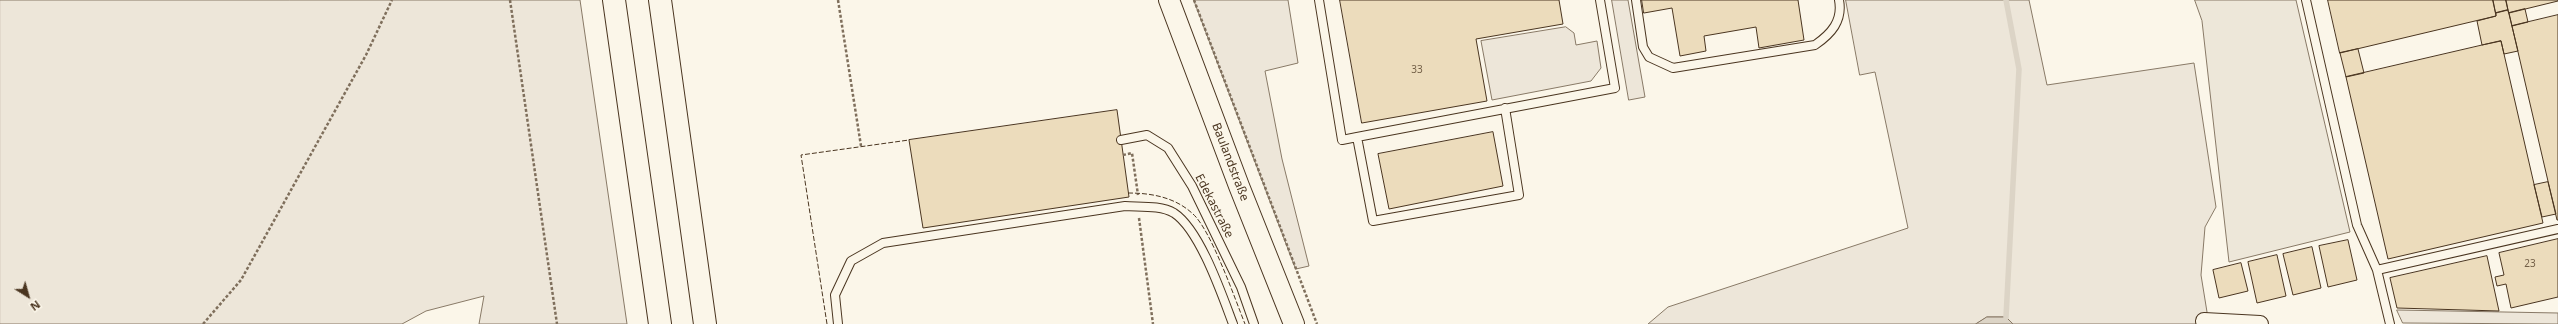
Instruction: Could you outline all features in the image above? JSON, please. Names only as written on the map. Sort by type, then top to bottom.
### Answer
[{"type":"highway","points":[[614,0],[660,324]]},
{"type":"highway","points":[[660,0],[705,324]]},
{"type":"street","name":"Baulandstraße","points":[[1169,0],[1239,186],[1294,324]]},
{"type":"street","points":[[2204,321],[2260,324]]},
{"type":"lane","points":[[1319,0],[1342,140],[1615,88],[1600,0]]},
{"type":"lane","points":[[1636,0],[1643,46],[1649,57],[1672,68],[1815,45],[1827,37],[1835,26],[1840,16],[1839,0]]},
{"type":"lane","points":[[2306,0],[2357,224],[2377,270],[2390,324]]},
{"type":"lane","points":[[1357,137],[1373,221],[1519,194],[1505,108]]},
{"type":"lane","name":"Edekastraße","points":[[1121,140],[1147,135],[1168,148],[1198,200],[1241,287],[1254,324]]},
{"type":"lane","points":[[838,324],[835,295],[851,261],[883,243],[1125,206],[1138,206],[1174,213],[1194,235],[1233,324]]},
{"type":"lane","points":[[2377,270],[2558,229]]},
{"type":"path","points":[[203,324],[241,280],[366,55],[392,0]]},
{"type":"path","points":[[510,0],[557,324]]},
{"type":"path","points":[[838,0],[861,146]]},
{"type":"path","points":[[1194,0],[1317,324]]},
{"type":"path","points":[[1123,154],[1132,153],[1153,324]]},
{"type":"shaded area","points":[[0,0],[580,0],[627,324],[479,324],[484,296],[426,311],[402,324],[0,324]]},
{"type":"shaded area","points":[[1194,0],[1288,0],[1298,63],[1265,71],[1282,159],[1309,266],[1296,269]]},
{"type":"shaded area","points":[[1612,0],[1628,0],[1645,97],[1629,100]]},
{"type":"shaded area","points":[[1846,0],[2029,0],[2047,85],[2194,63],[2216,207],[2205,227],[2201,275],[2207,312],[2203,324],[2013,324],[2006,317],[1987,317],[1976,324],[1648,324],[1668,307],[1908,228],[1875,72],[1860,75]]},
{"type":"shaded area","points":[[2195,0],[2296,0],[2350,232],[2229,262],[2202,21]]},
{"type":"shaded area","points":[[1566,27],[1574,33],[1576,45],[1597,41],[1601,68],[1591,81],[1492,100],[1481,41]]},
{"type":"shaded area","points":[[2397,310],[2558,313],[2558,324],[2403,323]]},
{"type":"shaded area","points":[[1987,317],[2006,317],[2013,324],[1976,324]]},
{"type":"building","points":[[1340,0],[1559,0],[1563,24],[1476,39],[1487,101],[1362,123]]},
{"type":"building","points":[[1642,0],[1798,0],[1804,40],[1759,48],[1756,27],[1704,36],[1706,51],[1680,56],[1672,8],[1644,13]]},
{"type":"building","points":[[2328,0],[2493,0],[2496,16],[2340,53]]},
{"type":"building","points":[[2493,0],[2506,0],[2508,10],[2496,13]]},
{"type":"building","points":[[2506,0],[2558,0],[2558,1],[2509,13]]},
{"type":"building","points":[[2525,9],[2528,22],[2512,26],[2509,13]]},
{"type":"building","points":[[2508,10],[2518,51],[2504,54],[2501,41],[2482,45],[2477,21],[2496,16],[2496,13]]},
{"type":"building","points":[[2558,15],[2558,220],[2557,220],[2512,26]]},
{"type":"building","points":[[2501,41],[2543,223],[2388,259],[2346,77]]},
{"type":"building","points":[[2358,49],[2364,73],[2346,77],[2340,53]]},
{"type":"building","points":[[1117,110],[1129,197],[923,228],[909,140]]},
{"type":"building","points":[[1493,132],[1503,186],[1389,209],[1378,154]]},
{"type":"building","points":[[2548,182],[2556,214],[2542,217],[2534,185]]},
{"type":"building","points":[[2558,239],[2558,297],[2511,308],[2506,284],[2497,286],[2495,277],[2504,275],[2499,253]]},
{"type":"building","points":[[2348,240],[2357,280],[2328,287],[2319,246]]},
{"type":"building","points":[[2312,247],[2321,288],[2293,295],[2283,254]]},
{"type":"building","points":[[2277,255],[2286,296],[2257,303],[2248,262]]},
{"type":"building","points":[[2487,256],[2499,311],[2397,308],[2390,278]]},
{"type":"building","points":[[2241,263],[2248,291],[2219,298],[2213,270]]},
{"type":"waterway","points":[[2006,0],[2019,69],[2006,317]]},
{"type":"fence","points":[[827,324],[801,155],[909,140]]},
{"type":"fence","points":[[1128,193],[1162,197],[1186,208],[1193,214],[1200,222],[1215,249],[1245,324]]}]
